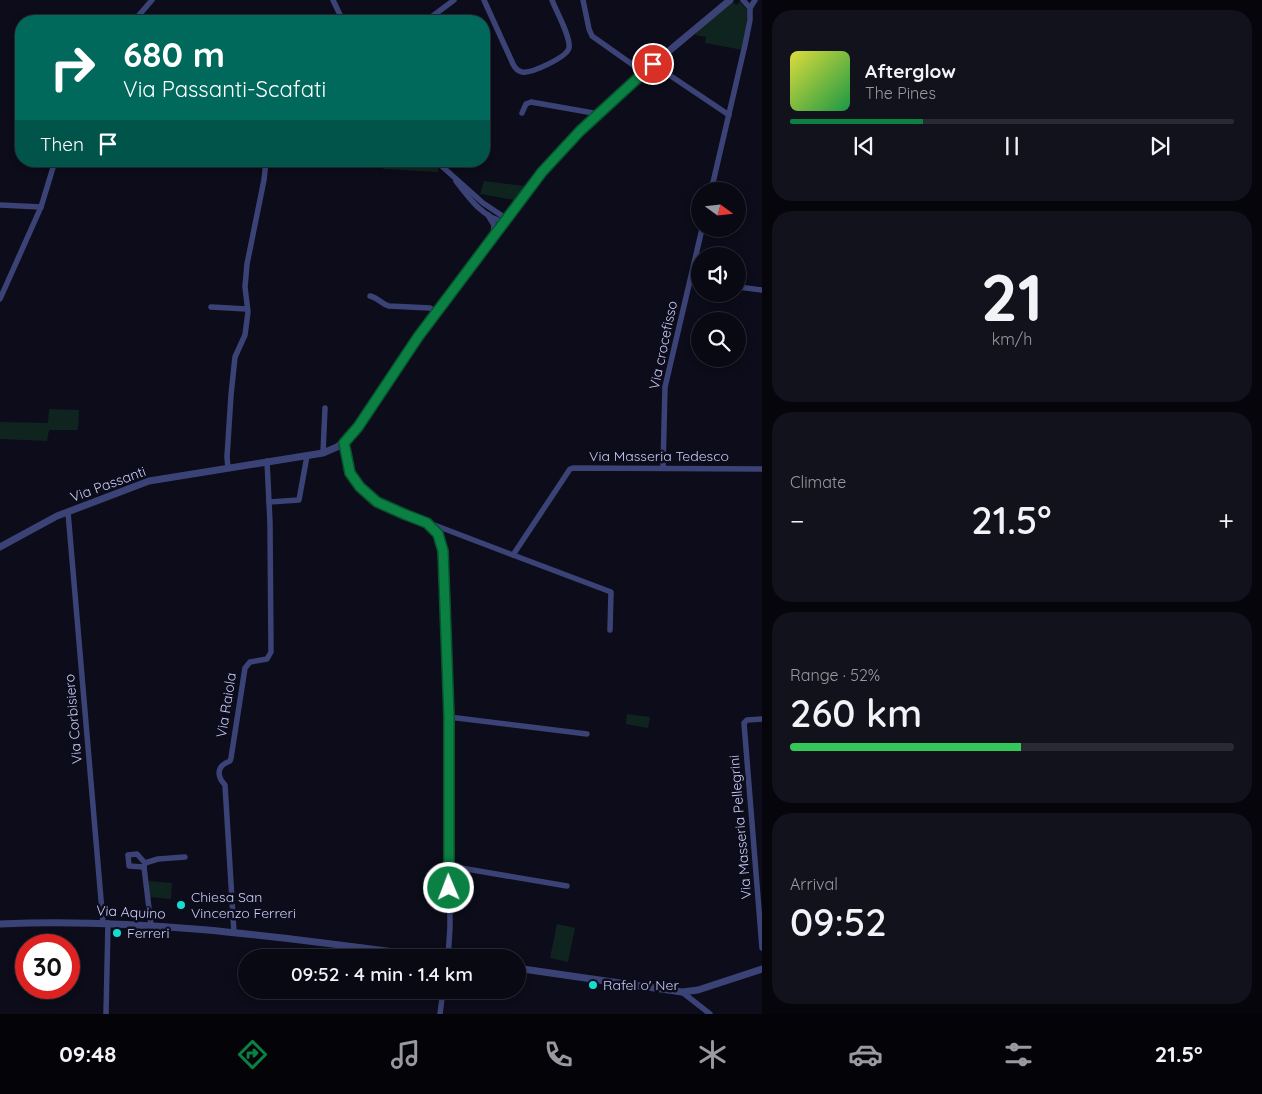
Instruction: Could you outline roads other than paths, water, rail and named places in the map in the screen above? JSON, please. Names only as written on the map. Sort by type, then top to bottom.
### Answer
[{"type":"street","points":[[139,15],[152,0]]},
{"type":"street","points":[[333,0],[340,15]]},
{"type":"street","points":[[434,15],[454,0]]},
{"type":"street","points":[[484,0],[513,64],[518,70],[523,72],[563,56],[568,51],[568,39],[552,0]]},
{"type":"street","points":[[583,0],[592,36],[643,72]]},
{"type":"street","points":[[610,630],[611,592],[427,523],[377,502],[360,487],[350,473],[344,443],[358,427],[402,359],[436,312],[553,159],[643,72],[730,0]]},
{"type":"street","points":[[744,0],[750,8]]},
{"type":"street","points":[[713,182],[750,20],[750,8],[755,0]]},
{"type":"street","points":[[653,64],[729,115]]},
{"type":"street","points":[[522,113],[526,104],[532,102],[598,114]]},
{"type":"street","points":[[0,299],[42,207],[53,167]]},
{"type":"street","points":[[228,468],[231,395],[235,357],[246,335],[246,264],[265,167]]},
{"type":"street","points":[[442,167],[483,203],[506,220]]},
{"type":"street","points":[[452,176],[474,204],[486,213],[506,220]]},
{"type":"street","points":[[0,204],[42,207]]},
{"type":"street","points":[[486,213],[494,225],[493,237]]},
{"type":"street","name":"Via crocefisso","points":[[663,468],[665,387],[700,238]]},
{"type":"street","points":[[746,287],[762,290]]},
{"type":"street","points":[[370,296],[377,297],[384,305],[430,308],[436,312]]},
{"type":"street","points":[[211,307],[247,309]]},
{"type":"street","points":[[323,453],[325,408]]},
{"type":"street","name":"Via Passanti","points":[[0,547],[68,512],[149,481],[308,456],[330,451],[344,443]]},
{"type":"street","points":[[269,502],[300,500],[308,456]]},
{"type":"street","name":"Via Raiola","points":[[234,933],[225,786],[221,781],[219,768],[222,764],[230,761],[231,758],[245,668],[250,662],[267,659],[271,652],[267,461]]},
{"type":"street","name":"Via Masseria Tedesco","points":[[513,555],[570,470],[576,468],[762,468]]},
{"type":"street","name":"Via Corbisiero","points":[[68,512],[105,923],[106,1014]]},
{"type":"street","points":[[427,523],[438,534],[443,551],[449,717],[449,949]]},
{"type":"street","points":[[449,717],[587,734]]},
{"type":"street","name":"Via Masseria Pellegrini","points":[[762,720],[747,720],[744,723],[762,948]]},
{"type":"street","points":[[151,925],[145,865],[158,859],[184,857]]},
{"type":"street","points":[[449,866],[567,886]]},
{"type":"street","name":"Via Aquino","points":[[0,924],[58,922],[151,925],[365,949]]},
{"type":"street","points":[[526,969],[682,992],[698,990],[762,968]]},
{"type":"street","points":[[682,992],[710,1014]]},
{"type":"street","points":[[440,1014],[442,999]]},
{"type":"place","name":"Chiesa San Vincenzo Ferreri","points":[[181,905]]},
{"type":"place","name":"Ferreri","points":[[117,933]]},
{"type":"place","name":"Rafel o' Ner","points":[[593,985]]}]
